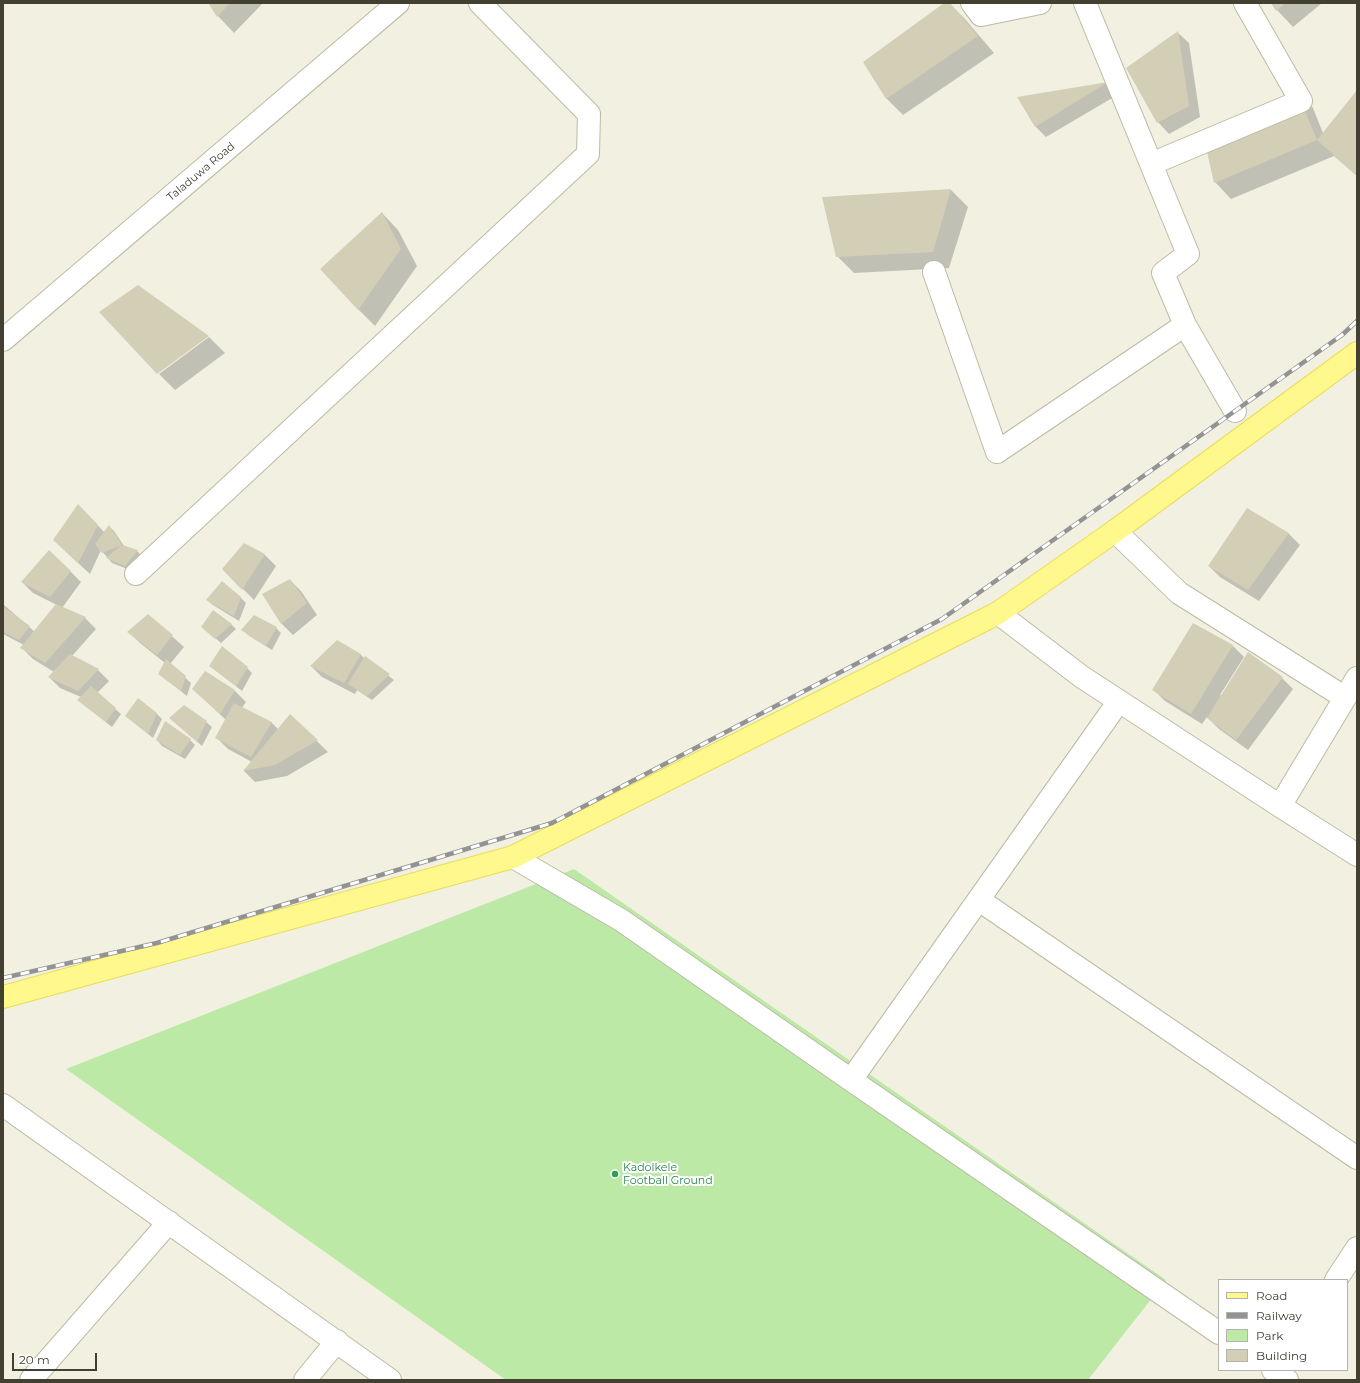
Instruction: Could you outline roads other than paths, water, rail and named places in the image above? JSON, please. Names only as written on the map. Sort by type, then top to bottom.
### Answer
[{"type":"main road","points":[[3,997],[513,857],[998,613],[1115,531],[1357,353]]},
{"type":"street","name":"Taladuwa Road","points":[[3,340],[398,3]]},
{"type":"street","points":[[136,574],[588,154],[589,114],[480,3]]},
{"type":"street","points":[[972,3],[981,15],[1040,3]]},
{"type":"street","points":[[1085,3],[1188,254],[1163,273],[1184,325],[1235,411]]},
{"type":"street","points":[[1151,164],[1301,101],[1245,3]]},
{"type":"street","points":[[934,272],[997,452],[1184,325]]},
{"type":"street","points":[[1115,531],[1179,593],[1344,697]]},
{"type":"street","points":[[998,613],[1082,677],[1357,855]]},
{"type":"street","points":[[1280,806],[1344,697],[1357,678]]},
{"type":"street","points":[[851,1080],[1119,701]]},
{"type":"street","points":[[513,857],[621,920],[1218,1332]]},
{"type":"street","points":[[979,900],[1357,1158]]},
{"type":"street","points":[[3,1104],[390,1380]]},
{"type":"street","points":[[31,1380],[169,1222]]},
{"type":"street","points":[[1337,1279],[1357,1248]]},
{"type":"street","points":[[305,1380],[336,1341]]},
{"type":"railway","points":[[3,978],[157,943],[552,823],[942,619],[1342,335],[1357,321]]},
{"type":"place","name":"Kadolkele Football Ground","points":[[615,1174]]}]
